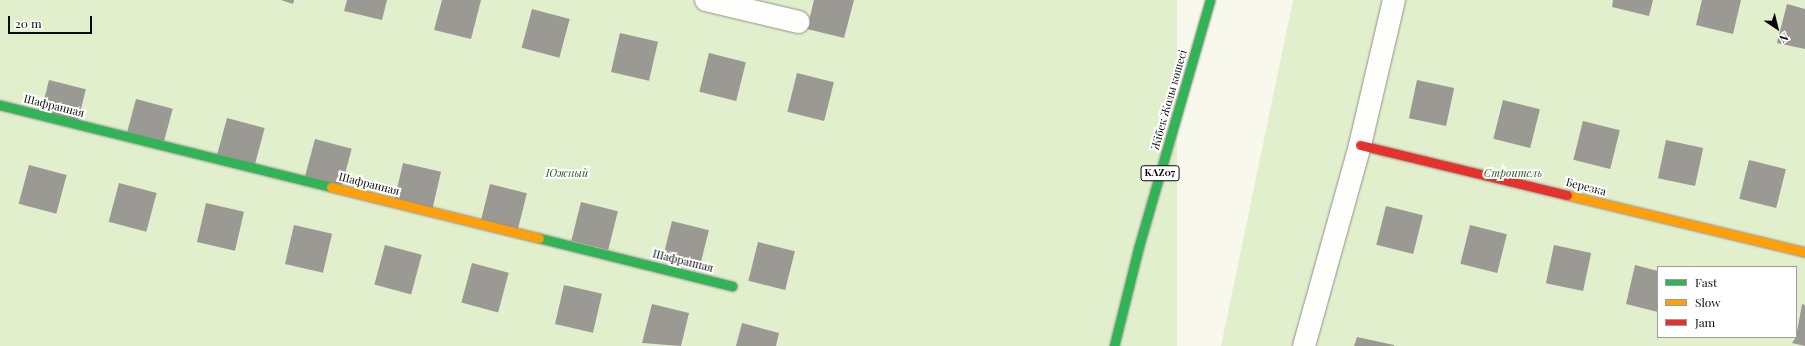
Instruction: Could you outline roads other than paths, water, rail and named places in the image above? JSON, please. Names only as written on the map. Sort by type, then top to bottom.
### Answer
[{"type":"main road","name":"Жібек Жолы көшесі","points":[[1114,346],[1139,246],[1210,0]]},
{"type":"main road","name":"Шафранная","points":[[0,105],[732,286]]},
{"type":"main road","name":"Березка","points":[[1360,145],[1805,252]]},
{"type":"street","points":[[706,0],[798,22]]},
{"type":"street","points":[[1304,346],[1360,145],[1394,0]]},
{"type":"park label","name":"Южный","points":[[567,173]]},
{"type":"park label","name":"Строитель","points":[[1513,173]]}]
